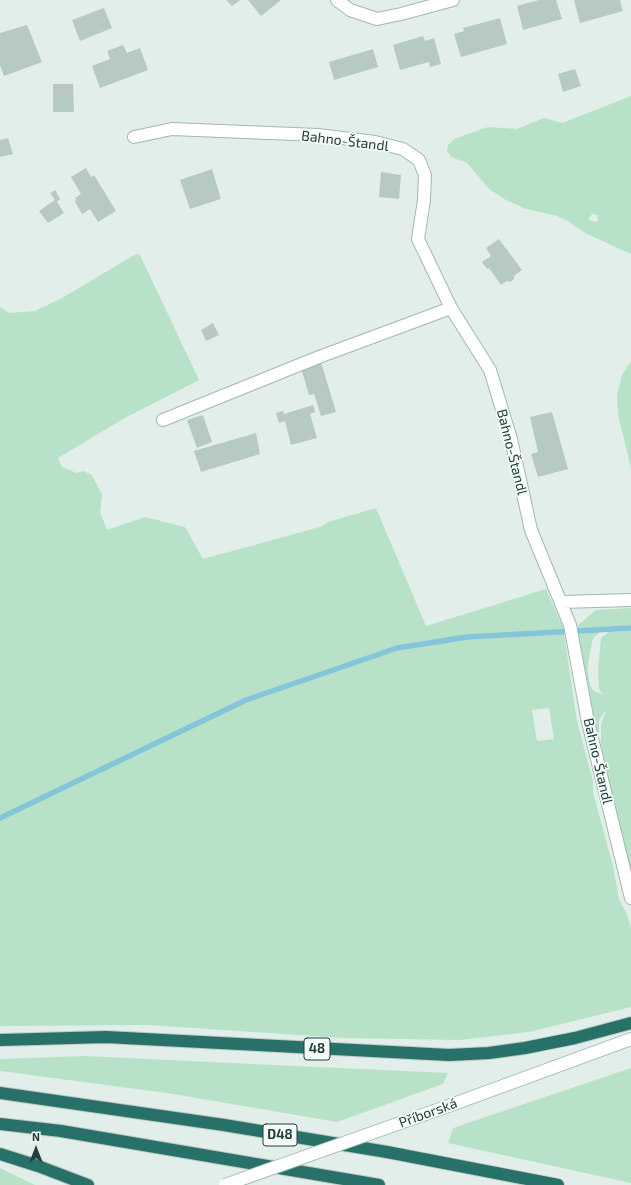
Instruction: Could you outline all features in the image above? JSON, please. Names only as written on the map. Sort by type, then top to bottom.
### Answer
[{"type":"highway","name":"48","points":[[0,1040],[106,1037],[449,1055],[490,1053],[524,1048],[575,1038],[631,1023]]},
{"type":"highway","name":"D48","points":[[0,1093],[67,1101],[387,1152],[558,1185]]},
{"type":"highway","name":"D48","points":[[0,1124],[69,1132],[379,1185]]},
{"type":"highway","points":[[0,1154],[38,1166],[88,1185]]},
{"type":"street","points":[[337,0],[350,10],[377,19],[453,0]]},
{"type":"street","name":"Bahno-Štandl","points":[[134,137],[172,129],[318,135],[375,142],[403,149],[419,160],[425,175],[424,200],[418,239],[451,308],[490,370],[511,439],[531,530],[570,625],[590,729],[631,898]]},
{"type":"street","points":[[163,420],[319,357],[451,308]]},
{"type":"street","points":[[561,602],[631,600]]},
{"type":"street","name":"Příborská","points":[[225,1185],[631,1039]]},
{"type":"green space","points":[[631,96],[631,254],[587,234],[566,220],[554,215],[526,209],[506,200],[489,189],[467,163],[451,157],[447,151],[448,145],[454,139],[488,127],[517,129],[544,118],[562,123]],"holes":[[[592,214],[597,215],[598,221],[594,222],[588,219]]]},
{"type":"green space","points":[[136,254],[140,255],[199,380],[123,419],[58,458],[62,467],[77,473],[83,471],[92,475],[102,495],[100,512],[107,530],[145,517],[185,527],[203,559],[320,527],[328,522],[376,508],[426,626],[546,589],[563,627],[577,721],[593,781],[593,792],[613,866],[619,899],[626,912],[631,928],[631,1007],[529,1032],[460,1040],[344,1038],[148,1025],[0,1026],[0,307],[9,313],[35,311],[62,298]],"holes":[[[549,708],[554,739],[537,741],[532,710]]]},
{"type":"green space","points":[[631,361],[631,469],[618,414],[617,394],[622,375]]},
{"type":"green space","points":[[631,608],[631,874],[609,789],[601,745],[601,725],[606,710],[599,720],[599,738],[593,730],[577,634],[578,625],[596,610]],"holes":[[[626,631],[609,632],[601,638],[598,669],[599,688],[602,695],[593,690],[590,685],[588,663],[593,638],[600,632]]]},
{"type":"green space","points":[[85,1056],[448,1073],[443,1084],[337,1122],[167,1093],[0,1071],[0,1059]]},
{"type":"green space","points":[[631,1068],[631,1183],[448,1143],[453,1128]]},
{"type":"green space","points":[[0,1168],[35,1185],[0,1185]]},
{"type":"building","points":[[226,0],[240,0],[232,6]]},
{"type":"building","points":[[248,0],[281,0],[261,16]]},
{"type":"building","points":[[539,0],[556,0],[562,19],[523,30],[517,6]]},
{"type":"building","points":[[574,0],[620,0],[623,11],[580,23]]},
{"type":"building","points":[[104,8],[112,28],[80,41],[72,20]]},
{"type":"building","points":[[500,18],[507,44],[461,57],[454,34],[464,31],[463,28]]},
{"type":"building","points":[[27,25],[42,62],[4,76],[0,65],[0,33]]},
{"type":"building","points":[[423,36],[425,41],[434,38],[441,64],[430,67],[429,62],[400,70],[393,45]]},
{"type":"building","points":[[123,45],[127,53],[140,48],[148,70],[100,88],[92,66],[110,59],[107,51]]},
{"type":"building","points":[[373,49],[378,67],[334,80],[329,62]]},
{"type":"building","points":[[575,69],[581,86],[563,92],[558,74]]},
{"type":"building","points":[[53,84],[73,84],[74,112],[53,112]]},
{"type":"building","points":[[8,138],[13,154],[0,157],[0,140]]},
{"type":"building","points":[[86,168],[91,177],[94,175],[116,211],[98,222],[90,209],[82,214],[75,202],[75,198],[81,194],[71,177]]},
{"type":"building","points":[[212,169],[221,199],[190,209],[180,180]]},
{"type":"building","points":[[381,172],[401,175],[399,199],[379,197]]},
{"type":"building","points":[[55,190],[60,199],[57,202],[64,213],[48,223],[39,211],[55,200],[50,193]]},
{"type":"building","points":[[499,239],[522,270],[514,276],[514,279],[510,282],[507,281],[501,285],[489,268],[487,269],[482,262],[491,256],[486,248]]},
{"type":"building","points":[[213,323],[219,335],[206,341],[201,330]]},
{"type":"building","points":[[321,362],[336,412],[321,416],[314,394],[309,395],[301,368]]},
{"type":"building","points":[[313,405],[315,412],[310,414],[317,438],[291,445],[285,421],[279,423],[276,413],[283,411],[284,414]]},
{"type":"building","points":[[552,412],[568,469],[538,477],[531,454],[538,452],[530,417]]},
{"type":"building","points":[[203,415],[212,442],[197,448],[187,420]]},
{"type":"building","points":[[256,433],[260,454],[201,472],[194,451]]},
{"type":"waterway","points":[[0,818],[246,700],[397,648],[467,637],[631,628]]}]
